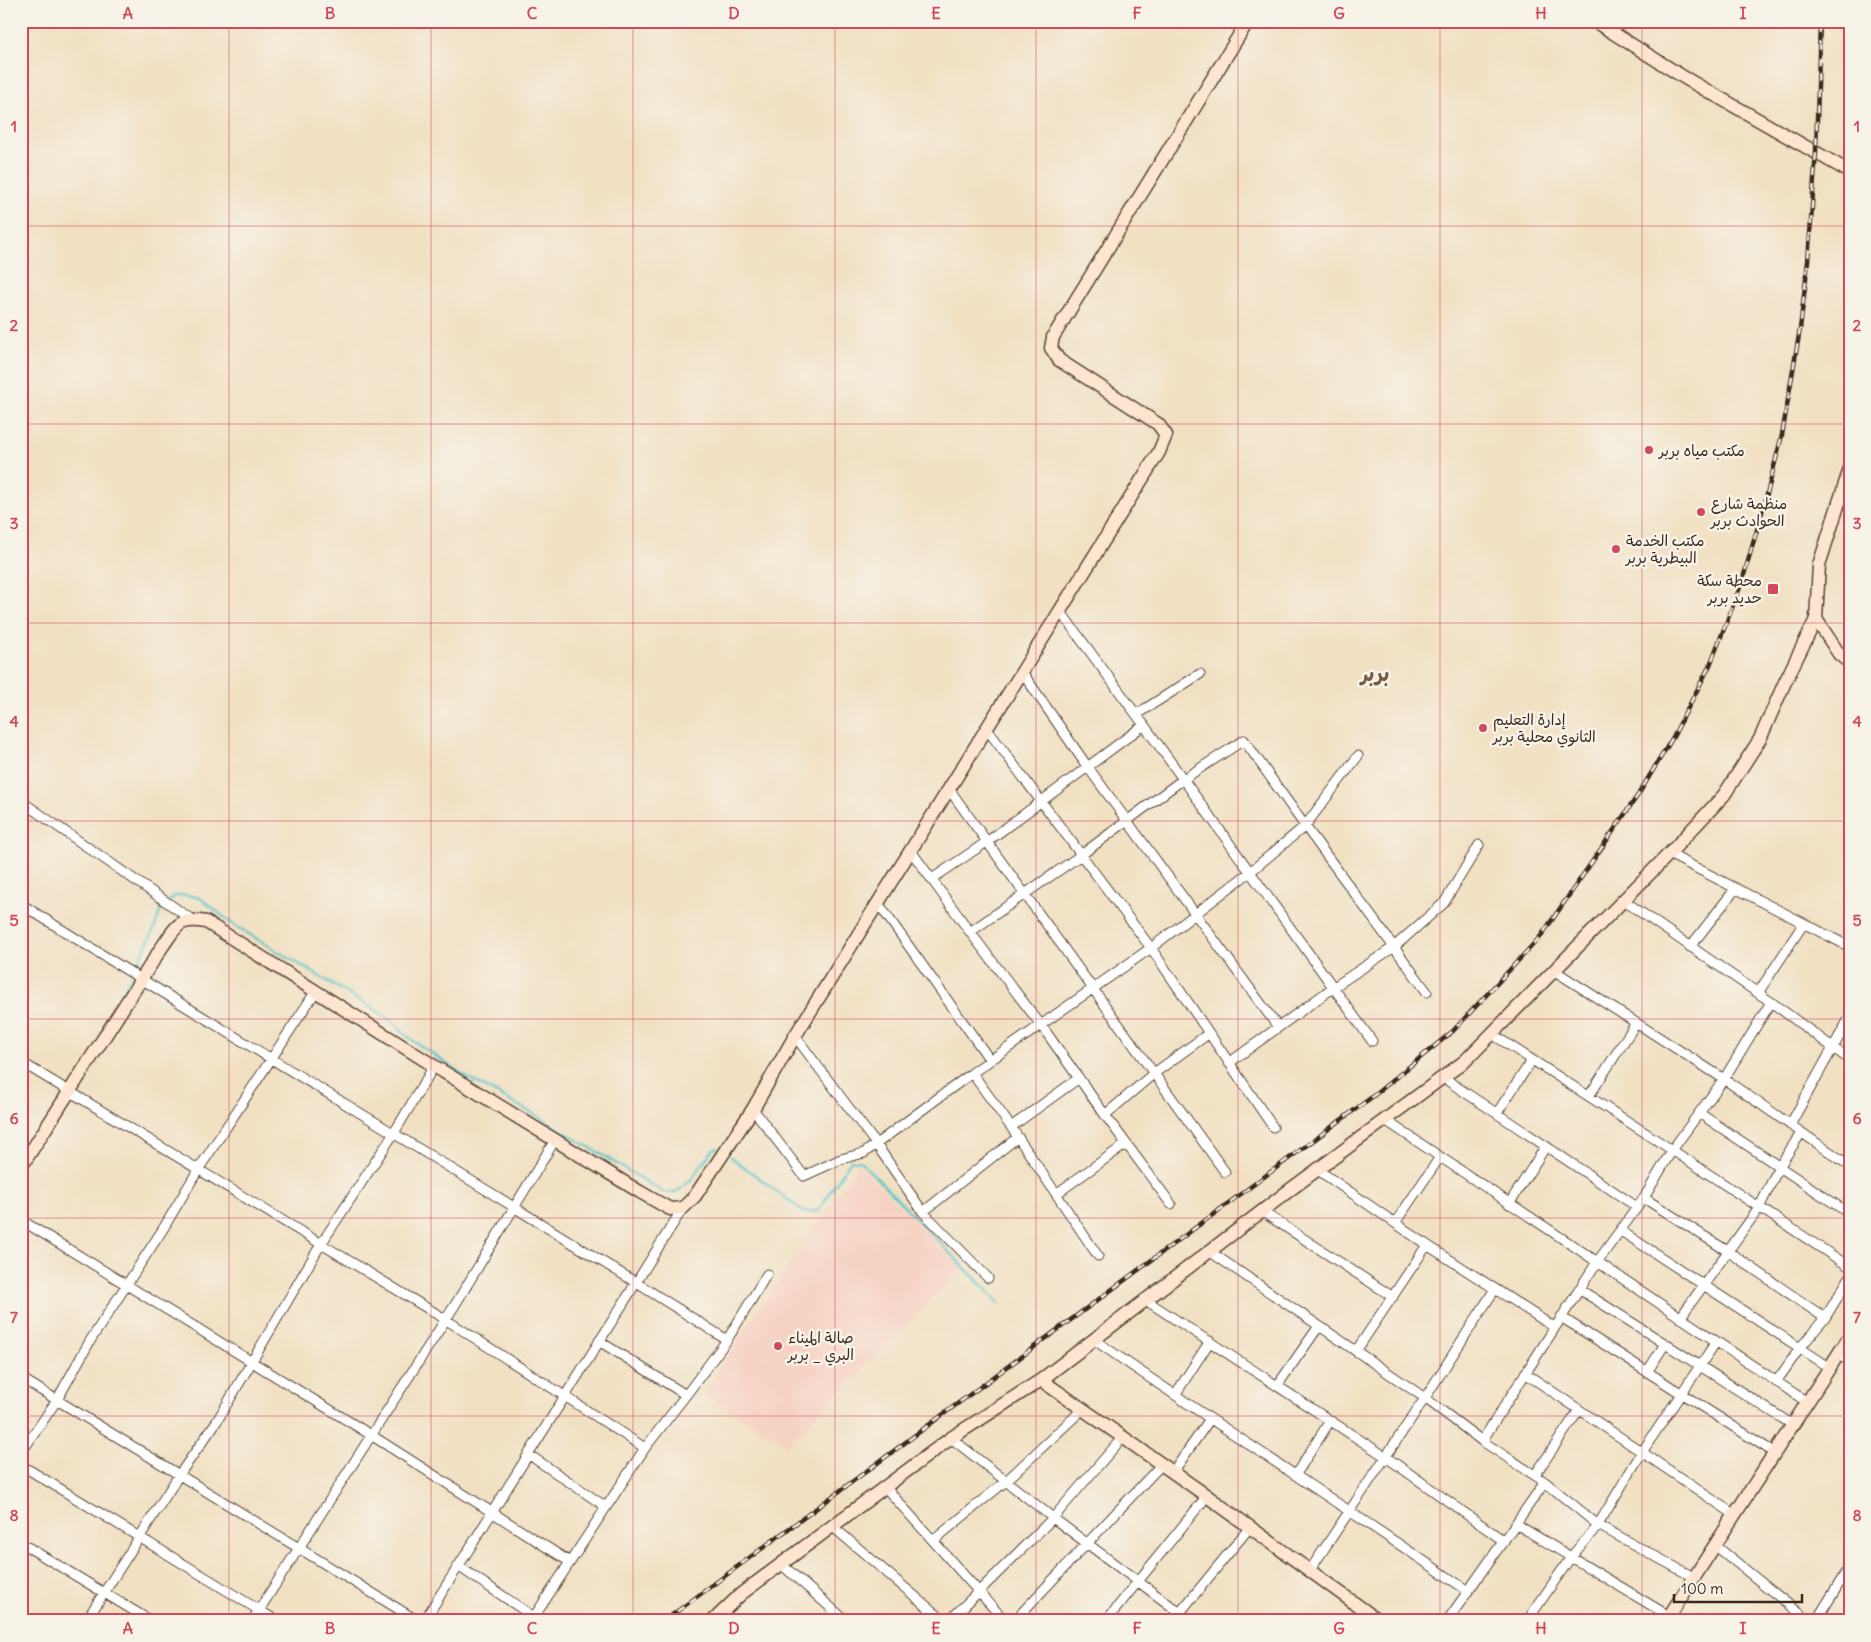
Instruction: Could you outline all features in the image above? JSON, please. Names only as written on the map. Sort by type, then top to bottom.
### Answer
[{"type":"street","points":[[424,1621],[683,1208],[695,1196],[753,1109],[795,1036],[1154,460],[1166,435],[1158,424],[1059,360],[1051,348],[1053,337],[1248,21]]},
{"type":"street","points":[[1594,21],[1685,78],[1850,172]]},
{"type":"street","points":[[713,1621],[741,1594],[832,1526],[951,1438],[1041,1380],[1144,1299],[1465,1061],[1555,971],[1724,795],[1760,739],[1816,619],[1819,565],[1847,487],[1850,468]]},
{"type":"street","points":[[1060,611],[1137,714],[1182,780],[1372,1041]]},
{"type":"street","points":[[1816,619],[1839,654],[1850,663]]},
{"type":"street","points":[[1022,672],[1087,766],[1278,1027]]},
{"type":"street","points":[[1137,714],[1200,674]]},
{"type":"street","points":[[932,880],[988,841],[1040,800],[1144,724]]},
{"type":"street","points":[[987,729],[1150,948],[1273,1127]]},
{"type":"street","points":[[970,932],[1082,855],[1182,780],[1244,740],[1427,992]]},
{"type":"street","points":[[753,1109],[804,1176],[841,1159],[864,1153],[990,1060],[1150,948],[1250,872],[1305,826],[1358,756]]},
{"type":"street","points":[[949,789],[1225,1172]]},
{"type":"street","points":[[21,801],[191,919],[206,922],[434,1066],[670,1209],[683,1208]]},
{"type":"street","points":[[1229,1063],[1334,987],[1394,948],[1444,903],[1479,845]]},
{"type":"street","points":[[911,851],[1171,1204]]},
{"type":"street","points":[[1669,854],[1850,946]]},
{"type":"street","points":[[1690,947],[1736,888]]},
{"type":"street","points":[[1623,900],[1771,1002],[1850,1060]]},
{"type":"street","points":[[878,903],[990,1060]]},
{"type":"street","points":[[21,904],[140,979],[636,1282],[726,1340]]},
{"type":"street","points":[[21,1167],[140,979],[179,924],[191,919]]},
{"type":"street","points":[[1758,993],[1804,923]]},
{"type":"street","points":[[1555,971],[1724,1079],[1850,1166]]},
{"type":"street","points":[[21,1453],[57,1400],[90,1341],[163,1229],[198,1170],[316,991]]},
{"type":"street","points":[[1482,1441],[1597,1262],[1644,1198],[1672,1150],[1724,1079],[1771,1002]]},
{"type":"street","points":[[1790,1125],[1850,1017]]},
{"type":"street","points":[[1588,1096],[1636,1023]]},
{"type":"street","points":[[1105,1115],[1153,1074],[1208,1034]]},
{"type":"street","points":[[1492,1034],[1850,1267]]},
{"type":"street","points":[[795,1036],[876,1144],[923,1212],[988,1278]]},
{"type":"street","points":[[1497,1113],[1532,1060]]},
{"type":"street","points":[[21,1062],[446,1319],[644,1448]]},
{"type":"street","points":[[86,1621],[179,1475],[217,1421],[321,1244],[394,1133],[434,1066]]},
{"type":"street","points":[[972,1073],[1098,1256]]},
{"type":"street","points":[[1442,1077],[1637,1207]]},
{"type":"street","points":[[1011,1127],[1079,1078]]},
{"type":"street","points":[[1699,1113],[1850,1214]]},
{"type":"street","points":[[1385,1120],[1807,1402]]},
{"type":"street","points":[[1680,1318],[1759,1208],[1779,1167],[1801,1133]]},
{"type":"street","points":[[923,1212],[1018,1138]]},
{"type":"street","points":[[252,1621],[446,1319],[513,1206],[555,1140]]},
{"type":"street","points":[[1056,1194],[1126,1144]]},
{"type":"street","points":[[1509,1204],[1546,1146]]},
{"type":"street","points":[[1395,1223],[1440,1157]]},
{"type":"street","points":[[1318,1170],[1427,1245],[1554,1327]]},
{"type":"street","points":[[1644,1198],[1729,1252],[1825,1318]]},
{"type":"street","points":[[1261,1211],[1392,1297]]},
{"type":"street","points":[[21,1220],[371,1435],[570,1562]]},
{"type":"street","points":[[1621,1230],[1829,1367]]},
{"type":"street","points":[[1356,1351],[1427,1245]]},
{"type":"street","points":[[1209,1251],[1425,1398],[1482,1441],[1545,1482],[1598,1525],[1695,1578]]},
{"type":"street","points":[[458,1566],[534,1617],[644,1448],[726,1340],[767,1274]]},
{"type":"street","points":[[1776,1382],[1800,1348],[1825,1318],[1850,1277]]},
{"type":"street","points":[[1310,1570],[1495,1289]]},
{"type":"street","points":[[1579,1289],[1793,1425]]},
{"type":"street","points":[[1144,1299],[1386,1457],[1504,1541]]},
{"type":"street","points":[[1561,1317],[1775,1453]]},
{"type":"street","points":[[1277,1386],[1319,1326]]},
{"type":"street","points":[[1516,1524],[1668,1618],[1850,1336]]},
{"type":"street","points":[[1093,1339],[1210,1420],[1296,1474],[1468,1591]]},
{"type":"street","points":[[599,1341],[686,1395]]},
{"type":"street","points":[[1175,1395],[1210,1341]]},
{"type":"street","points":[[1528,1621],[1571,1557],[1598,1525],[1642,1452],[1716,1342]]},
{"type":"street","points":[[1647,1372],[1666,1344]]},
{"type":"street","points":[[1838,1354],[1850,1362]]},
{"type":"street","points":[[1525,1373],[1735,1515]]},
{"type":"street","points":[[21,1378],[418,1621]]},
{"type":"street","points":[[1041,1380],[1207,1496],[1379,1621]]},
{"type":"street","points":[[934,1540],[1006,1481],[1083,1409]]},
{"type":"street","points":[[1535,1475],[1579,1410]]},
{"type":"street","points":[[1173,1472],[1210,1420]]},
{"type":"street","points":[[1296,1474],[1330,1421]]},
{"type":"street","points":[[949,1621],[1053,1518],[1123,1437]]},
{"type":"street","points":[[951,1438],[1053,1518],[1192,1621]]},
{"type":"street","points":[[528,1454],[606,1507]]},
{"type":"street","points":[[1014,1621],[1162,1464]]},
{"type":"street","points":[[21,1465],[278,1621]]},
{"type":"street","points":[[1447,1621],[1545,1482]]},
{"type":"street","points":[[885,1487],[1005,1621]]},
{"type":"street","points":[[1106,1621],[1207,1496]]},
{"type":"street","points":[[832,1526],[944,1621]]},
{"type":"street","points":[[1173,1621],[1250,1527]]},
{"type":"street","points":[[21,1543],[151,1621]]},
{"type":"street","points":[[1716,1546],[1809,1621]]},
{"type":"street","points":[[781,1564],[846,1621]]},
{"type":"street","points":[[1816,1621],[1850,1566]]},
{"type":"shaded area","points":[[858,1165],[963,1268],[787,1445],[702,1393]]},
{"type":"waterway","points":[[124,991],[155,927],[161,909],[175,896],[187,895],[200,898],[234,925],[387,1017],[409,1038],[468,1078],[543,1119],[663,1192],[675,1193],[691,1180],[713,1149],[718,1148]]},
{"type":"waterway","points":[[731,1157],[804,1212],[818,1211],[851,1160],[860,1161],[999,1303]]},
{"type":"railway","points":[[664,1621],[1372,1097],[1453,1031],[1541,936],[1638,795],[1673,737],[1710,665],[1742,582],[1782,435],[1800,329],[1808,261],[1816,152],[1820,21]]},
{"type":"place","name":"مكتب مياه بربر","points":[[1649,450]]},
{"type":"place","name":"منظمة شارع الحوادث بربر","points":[[1701,512]]},
{"type":"place","name":"مكتب الخدمة البيطرية بربر","points":[[1616,549]]},
{"type":"place","name":"محطة سكة حديد بربر","points":[[1773,589]]},
{"type":"place","name":"إدارة التعليم الثانوي محلية بربر","points":[[1483,728]]},
{"type":"place","name":"صالة الميناء البري _ بربر","points":[[778,1346]]},
{"type":"district","name":"بربر","points":[[1375,673]]}]
